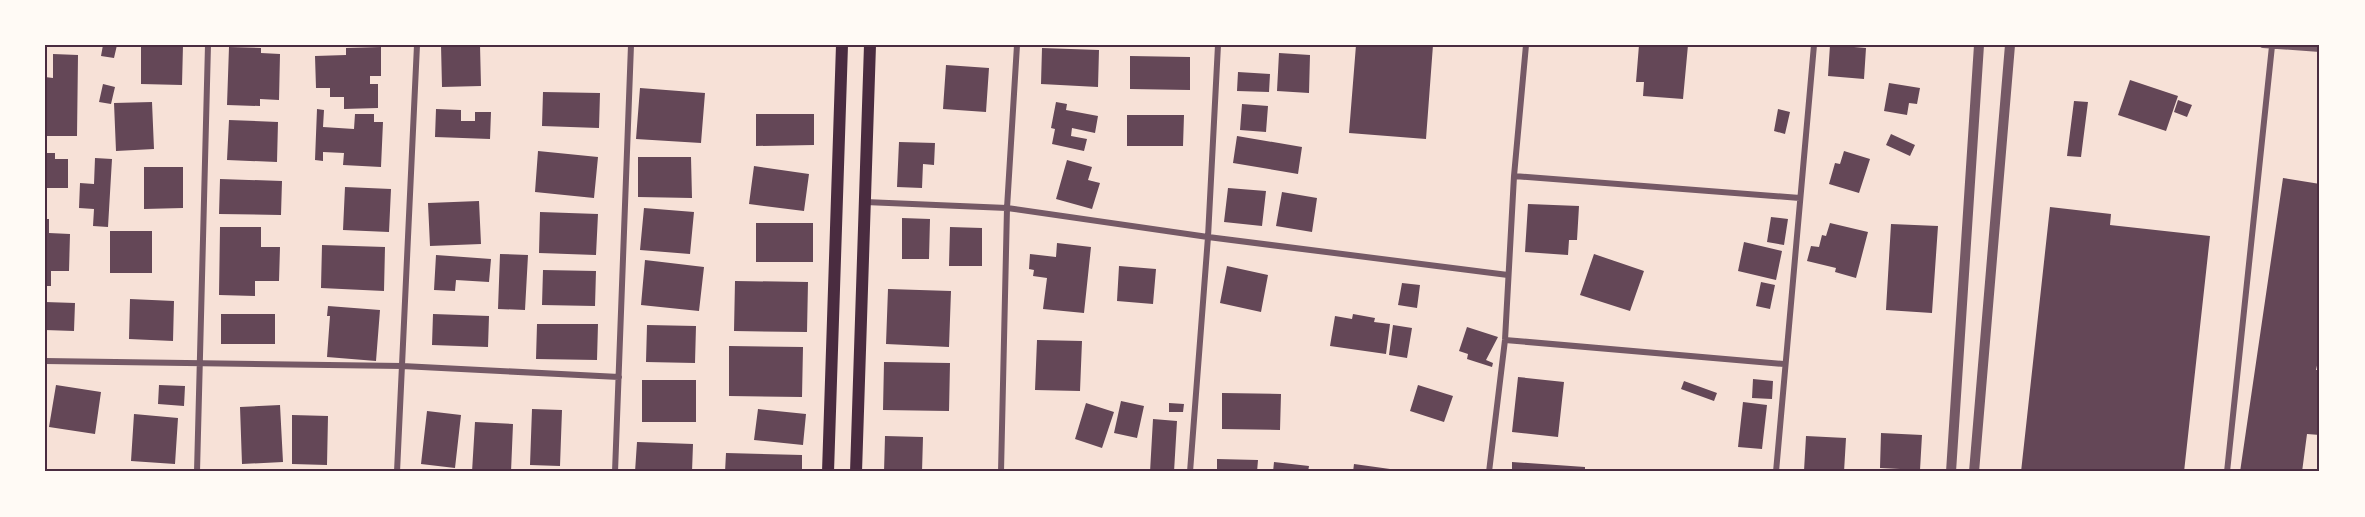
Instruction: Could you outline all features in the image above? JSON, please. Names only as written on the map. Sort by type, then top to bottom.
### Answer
[{"type":"main road","points":[[828,472],[842,45]]},
{"type":"main road","points":[[856,472],[870,45]]},
{"type":"street","points":[[197,472],[208,45]]},
{"type":"street","points":[[397,472],[417,45]]},
{"type":"street","points":[[615,472],[631,45]]},
{"type":"street","points":[[1000,472],[1007,208],[1017,45]]},
{"type":"street","points":[[1190,472],[1208,237],[1218,45]]},
{"type":"street","points":[[1489,472],[1505,340],[1514,176],[1526,45]]},
{"type":"street","points":[[1776,472],[1814,45]]},
{"type":"street","points":[[1952,472],[1979,45]]},
{"type":"street","points":[[1974,472],[2010,45]]},
{"type":"street","points":[[2263,45],[2320,49]]},
{"type":"street","points":[[2227,472],[2272,46]]},
{"type":"street","points":[[1514,176],[1800,198]]},
{"type":"street","points":[[865,202],[1007,208],[1208,237],[1508,274]]},
{"type":"street","points":[[1505,340],[1784,364]]},
{"type":"street","points":[[45,361],[402,366],[619,377]]},
{"type":"building","points":[[103,45],[117,45],[114,58],[101,56]]},
{"type":"building","points":[[141,45],[183,45],[182,85],[141,84]]},
{"type":"building","points":[[441,45],[480,45],[481,86],[442,87]]},
{"type":"building","points":[[1356,45],[1433,45],[1426,139],[1349,133]]},
{"type":"building","points":[[1639,45],[1688,45],[1683,99],[1643,96],[1644,82],[1636,82]]},
{"type":"building","points":[[1830,45],[1866,48],[1864,79],[1828,76]]},
{"type":"building","points":[[229,47],[261,48],[261,53],[280,54],[279,100],[260,99],[260,106],[227,105]]},
{"type":"building","points":[[381,47],[381,76],[370,76],[370,84],[378,84],[378,108],[344,109],[344,97],[330,97],[330,88],[316,88],[315,56],[346,55],[346,48]]},
{"type":"building","points":[[1042,48],[1099,50],[1098,87],[1041,84]]},
{"type":"building","points":[[1279,53],[1310,55],[1309,93],[1277,91]]},
{"type":"building","points":[[53,54],[78,55],[77,136],[47,136],[45,77],[53,78]]},
{"type":"building","points":[[1130,56],[1190,57],[1190,90],[1130,89]]},
{"type":"building","points":[[946,65],[989,68],[986,112],[943,109]]},
{"type":"building","points":[[1238,72],[1270,74],[1269,92],[1237,91]]},
{"type":"building","points":[[2130,80],[2178,96],[2166,131],[2118,115]]},
{"type":"building","points":[[1889,83],[1920,88],[1917,104],[1909,103],[1907,115],[1884,111]]},
{"type":"building","points":[[103,84],[115,87],[111,104],[99,102]]},
{"type":"building","points":[[640,88],[705,93],[701,143],[636,139]]},
{"type":"building","points":[[543,92],[600,93],[599,128],[542,126]]},
{"type":"building","points":[[2178,100],[2192,105],[2187,117],[2174,112]]},
{"type":"building","points":[[2074,101],[2088,102],[2081,157],[2067,156]]},
{"type":"building","points":[[152,102],[154,149],[116,151],[114,103]]},
{"type":"building","points":[[1056,102],[1067,104],[1066,110],[1098,116],[1095,133],[1072,128],[1071,136],[1087,139],[1084,151],[1052,144],[1055,129],[1051,128]]},
{"type":"building","points":[[1242,104],[1268,106],[1266,132],[1240,130]]},
{"type":"building","points":[[317,109],[324,110],[323,127],[354,129],[355,114],[374,114],[374,122],[383,122],[381,167],[343,165],[344,153],[323,152],[323,161],[315,160]]},
{"type":"building","points":[[436,109],[461,110],[461,121],[475,121],[475,112],[491,112],[490,139],[435,137]]},
{"type":"building","points":[[1778,109],[1790,112],[1785,134],[1774,131]]},
{"type":"building","points":[[756,114],[814,114],[814,145],[756,146]]},
{"type":"building","points":[[1127,115],[1184,115],[1183,146],[1127,146]]},
{"type":"building","points":[[229,120],[278,122],[277,162],[227,160]]},
{"type":"building","points":[[1891,134],[1915,145],[1910,156],[1886,145]]},
{"type":"building","points":[[1237,136],[1302,147],[1298,174],[1233,163]]},
{"type":"building","points":[[899,142],[935,143],[934,165],[923,164],[922,188],[897,187]]},
{"type":"building","points":[[538,151],[598,157],[594,198],[535,192]]},
{"type":"building","points":[[1844,151],[1870,159],[1859,193],[1829,184],[1835,163],[1840,164]]},
{"type":"building","points":[[45,153],[55,153],[55,159],[68,159],[68,188],[45,188]]},
{"type":"building","points":[[638,157],[691,157],[692,198],[638,197]]},
{"type":"building","points":[[95,158],[112,159],[108,227],[93,226],[94,209],[79,208],[80,183],[94,184]]},
{"type":"building","points":[[1067,160],[1092,167],[1088,180],[1100,183],[1092,209],[1056,199]]},
{"type":"building","points":[[754,166],[809,174],[804,211],[749,204]]},
{"type":"building","points":[[144,167],[183,167],[183,208],[144,209]]},
{"type":"building","points":[[2283,178],[2320,184],[2320,352],[2316,370],[2320,370],[2320,435],[2307,434],[2302,472],[2240,472]]},
{"type":"building","points":[[220,179],[282,181],[281,215],[219,214]]},
{"type":"building","points":[[345,187],[391,189],[389,232],[343,230]]},
{"type":"building","points":[[1228,188],[1266,191],[1262,226],[1224,222]]},
{"type":"building","points":[[1282,192],[1317,198],[1312,232],[1276,226]]},
{"type":"building","points":[[479,201],[481,244],[430,246],[428,203]]},
{"type":"building","points":[[1528,204],[1579,206],[1577,240],[1569,240],[1568,255],[1525,252]]},
{"type":"building","points":[[2050,207],[2111,214],[2110,225],[2210,236],[2184,472],[2021,472]]},
{"type":"building","points":[[644,208],[694,212],[690,254],[640,250]]},
{"type":"building","points":[[540,212],[598,214],[596,255],[539,253]]},
{"type":"building","points":[[1771,217],[1788,219],[1784,245],[1767,242]]},
{"type":"building","points":[[902,218],[930,219],[929,259],[902,259]]},
{"type":"building","points":[[45,219],[49,219],[49,233],[70,234],[69,271],[51,271],[51,286],[45,286]]},
{"type":"building","points":[[756,223],[813,223],[813,262],[756,262]]},
{"type":"building","points":[[1830,223],[1868,232],[1856,278],[1835,272],[1836,268],[1807,261],[1811,246],[1819,247],[1822,235],[1826,236]]},
{"type":"building","points":[[1891,224],[1938,226],[1932,313],[1886,310]]},
{"type":"building","points":[[220,227],[261,227],[261,247],[280,247],[279,281],[255,281],[255,296],[219,295]]},
{"type":"building","points":[[950,227],[982,228],[982,266],[949,266]]},
{"type":"building","points":[[110,231],[152,231],[152,273],[110,273]]},
{"type":"building","points":[[1744,242],[1782,251],[1776,280],[1738,271]]},
{"type":"building","points":[[1057,243],[1091,247],[1084,313],[1043,309],[1047,278],[1033,276],[1034,270],[1029,269],[1030,254],[1056,257]]},
{"type":"building","points":[[322,245],[385,247],[384,291],[321,288]]},
{"type":"building","points":[[500,254],[528,255],[525,310],[498,309]]},
{"type":"building","points":[[1594,254],[1644,271],[1630,311],[1580,295]]},
{"type":"building","points":[[436,255],[491,259],[489,282],[456,280],[455,291],[434,290]]},
{"type":"building","points":[[645,260],[704,267],[699,311],[641,305]]},
{"type":"building","points":[[1119,266],[1156,269],[1153,304],[1117,301]]},
{"type":"building","points":[[1227,266],[1268,275],[1261,312],[1220,303]]},
{"type":"building","points":[[543,270],[596,271],[595,306],[542,305]]},
{"type":"building","points":[[735,281],[808,282],[807,332],[734,331]]},
{"type":"building","points":[[1761,282],[1775,285],[1770,309],[1756,306]]},
{"type":"building","points":[[1402,283],[1420,285],[1417,308],[1398,305]]},
{"type":"building","points":[[888,289],[951,291],[949,347],[886,344]]},
{"type":"building","points":[[130,299],[174,301],[173,341],[129,339]]},
{"type":"building","points":[[45,302],[75,303],[74,331],[45,330]]},
{"type":"building","points":[[328,306],[380,310],[376,361],[327,357],[330,316],[327,316]]},
{"type":"building","points":[[221,314],[275,314],[275,344],[221,344]]},
{"type":"building","points":[[433,314],[489,316],[488,347],[432,345]]},
{"type":"building","points":[[1353,314],[1375,318],[1374,322],[1390,324],[1386,354],[1330,346],[1335,316],[1352,319]]},
{"type":"building","points":[[537,324],[598,324],[597,360],[536,359]]},
{"type":"building","points":[[647,325],[696,326],[695,363],[646,362]]},
{"type":"building","points":[[1393,325],[1412,328],[1407,358],[1389,355]]},
{"type":"building","points":[[1467,327],[1498,337],[1486,360],[1493,363],[1492,367],[1467,359],[1468,354],[1459,351]]},
{"type":"building","points":[[1037,340],[1082,341],[1080,391],[1035,390]]},
{"type":"building","points":[[729,346],[803,347],[802,397],[729,396]]},
{"type":"building","points":[[884,362],[950,363],[949,411],[883,410]]},
{"type":"building","points":[[1518,377],[1564,382],[1558,437],[1512,432]]},
{"type":"building","points":[[1753,379],[1773,381],[1772,399],[1752,398]]},
{"type":"building","points":[[642,380],[696,380],[696,422],[642,422]]},
{"type":"building","points":[[1684,381],[1717,393],[1714,401],[1681,389]]},
{"type":"building","points":[[56,385],[101,392],[95,434],[49,427]]},
{"type":"building","points":[[159,385],[185,386],[184,406],[158,404]]},
{"type":"building","points":[[1418,385],[1453,396],[1444,422],[1410,411]]},
{"type":"building","points":[[1222,393],[1281,394],[1280,430],[1222,429]]},
{"type":"building","points":[[1121,401],[1144,406],[1137,438],[1114,433]]},
{"type":"building","points":[[1743,402],[1767,405],[1762,449],[1738,447]]},
{"type":"building","points":[[1086,403],[1114,412],[1102,448],[1075,439]]},
{"type":"building","points":[[1169,403],[1184,404],[1183,412],[1169,412]]},
{"type":"building","points":[[280,405],[283,462],[242,464],[240,407]]},
{"type":"building","points":[[532,409],[562,410],[560,466],[530,465]]},
{"type":"building","points":[[758,409],[806,414],[803,445],[754,440]]},
{"type":"building","points":[[427,411],[461,415],[455,468],[421,464]]},
{"type":"building","points":[[134,414],[178,418],[175,464],[131,461]]},
{"type":"building","points":[[292,415],[328,416],[327,465],[292,464]]},
{"type":"building","points":[[1153,419],[1177,421],[1174,472],[1150,472]]},
{"type":"building","points":[[475,422],[513,424],[511,472],[472,472]]},
{"type":"building","points":[[1881,433],[1922,435],[1920,470],[1880,468]]},
{"type":"building","points":[[885,436],[923,437],[922,472],[884,472]]},
{"type":"building","points":[[1806,436],[1846,438],[1844,472],[1804,471]]},
{"type":"building","points":[[637,442],[693,444],[692,472],[635,472]]},
{"type":"building","points":[[726,453],[802,455],[802,472],[725,472]]},
{"type":"building","points":[[1217,459],[1258,460],[1257,472],[1217,472]]},
{"type":"building","points":[[1274,462],[1309,466],[1308,472],[1273,472]]},
{"type":"building","points":[[1512,462],[1585,467],[1585,472],[1512,472]]},
{"type":"building","points":[[1354,464],[1390,469],[1389,472],[1353,472]]}]
